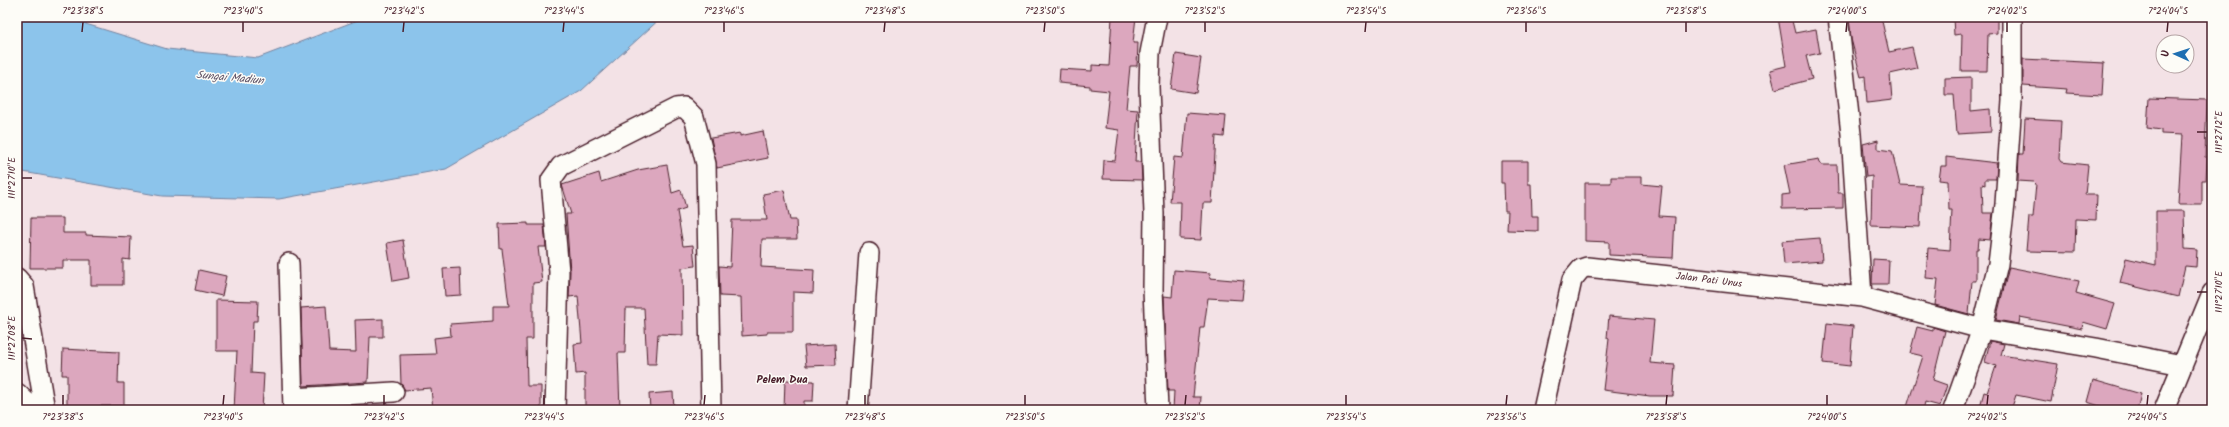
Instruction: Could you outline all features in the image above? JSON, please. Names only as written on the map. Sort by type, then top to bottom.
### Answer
[{"type":"street","points":[[1157,17],[1150,53],[1150,87],[1154,214],[1153,289],[1158,410]]},
{"type":"street","points":[[1838,17],[1851,134],[1862,297]]},
{"type":"street","points":[[1953,410],[1982,329],[1998,264],[2005,204],[2012,101],[2012,17]]},
{"type":"street","points":[[555,410],[559,272],[552,180],[561,166],[676,108],[684,107],[694,117],[706,164],[711,410]]},
{"type":"street","points":[[858,410],[869,253]]},
{"type":"street","points":[[289,263],[293,404],[394,392]]},
{"type":"street","name":"Jalan Pati Unus","points":[[1543,410],[1572,280],[1581,269],[1596,267],[1862,297],[1982,329],[2096,348],[2182,365]]},
{"type":"street","points":[[17,278],[24,286],[45,410]]},
{"type":"street","points":[[2164,410],[2212,293]]},
{"type":"street","points":[[17,393],[35,410]]},
{"type":"water","name":"Sungai Madiun","points":[[17,17],[63,17],[167,49],[258,58],[366,17],[662,17],[581,91],[446,169],[279,199],[162,196],[17,171]]},
{"type":"building","points":[[1112,17],[1136,17],[1133,43],[1138,43],[1137,66],[1130,66],[1126,109],[1138,110],[1135,162],[1141,162],[1142,180],[1103,179],[1104,160],[1115,161],[1119,130],[1105,128],[1109,91],[1090,89],[1090,86],[1059,83],[1060,69],[1092,71],[1092,65],[1109,66]]},
{"type":"building","points":[[1778,17],[1791,17],[1795,33],[1816,29],[1820,53],[1806,56],[1812,79],[1775,89],[1770,70],[1786,66]]},
{"type":"building","points":[[1849,17],[1881,17],[1889,52],[1912,47],[1917,68],[1890,74],[1892,100],[1867,103],[1865,76],[1861,77],[1851,39]]},
{"type":"building","points":[[1997,17],[1997,33],[1988,34],[1987,71],[1961,71],[1962,34],[1954,35],[1953,18]]},
{"type":"building","points":[[1176,54],[1201,58],[1196,93],[1171,89]]},
{"type":"building","points":[[2023,59],[2104,63],[2102,95],[2066,93],[2067,89],[2023,86]]},
{"type":"building","points":[[1971,77],[1971,111],[1990,109],[1991,132],[1957,134],[1954,95],[1945,95],[1945,78]]},
{"type":"building","points":[[2149,98],[2207,100],[2205,157],[2207,157],[2206,180],[2202,180],[2202,204],[2178,204],[2182,135],[2161,134],[2161,130],[2147,128]]},
{"type":"building","points":[[1187,113],[1226,116],[1224,137],[1216,136],[1212,203],[1203,203],[1201,240],[1180,239],[1181,202],[1170,202],[1174,157],[1183,158]]},
{"type":"building","points":[[2025,119],[2061,121],[2059,159],[2061,162],[2088,165],[2085,195],[2097,195],[2096,220],[2076,219],[2075,252],[2026,251],[2029,217],[2033,217],[2036,184],[2034,182],[2018,181],[2019,154],[2023,154]]},
{"type":"building","points":[[763,131],[768,158],[717,168],[711,138],[740,133],[740,136]]},
{"type":"building","points":[[1878,140],[1878,149],[1892,151],[1900,185],[1922,186],[1920,227],[1871,225],[1872,176],[1866,177],[1863,144]]},
{"type":"building","points":[[1946,157],[1997,163],[1996,179],[1985,179],[1985,185],[1982,184],[1983,213],[1993,213],[1990,240],[1979,239],[1978,249],[1976,249],[1976,281],[1972,281],[1969,314],[1935,305],[1938,279],[1926,278],[1928,248],[1950,250],[1952,210],[1949,210],[1948,181],[1939,180],[1941,166],[1946,166]]},
{"type":"building","points":[[1819,159],[1821,165],[1837,165],[1838,193],[1843,193],[1843,208],[1782,209],[1782,195],[1790,194],[1784,165]]},
{"type":"building","points":[[1501,161],[1528,161],[1528,184],[1531,184],[1532,216],[1538,216],[1538,231],[1507,230],[1508,211],[1505,211],[1504,183],[1501,183]]},
{"type":"building","points":[[667,165],[672,193],[681,190],[686,208],[677,211],[683,246],[693,245],[695,266],[682,268],[683,335],[658,334],[656,364],[647,364],[644,308],[626,308],[625,353],[618,353],[620,410],[585,410],[585,373],[576,374],[574,344],[582,343],[578,296],[569,297],[570,271],[566,214],[571,214],[562,185],[599,173],[601,182],[638,170]]},
{"type":"building","points":[[1611,177],[1641,177],[1641,184],[1662,186],[1659,216],[1675,217],[1673,258],[1609,255],[1609,242],[1585,241],[1585,183],[1611,183]]},
{"type":"building","points":[[784,190],[790,220],[796,220],[797,239],[762,239],[761,267],[814,270],[813,293],[793,292],[793,332],[767,332],[767,334],[742,336],[741,297],[720,296],[719,266],[730,267],[732,220],[767,220],[763,194]]},
{"type":"building","points":[[2156,211],[2184,211],[2185,249],[2197,250],[2196,267],[2185,266],[2178,297],[2120,283],[2126,258],[2156,265]]},
{"type":"building","points":[[31,218],[63,218],[63,233],[86,233],[86,235],[131,237],[130,260],[123,259],[123,285],[91,285],[91,260],[63,260],[63,268],[30,268]]},
{"type":"building","points":[[528,223],[528,225],[544,225],[546,247],[538,247],[542,282],[533,283],[533,339],[526,339],[527,386],[541,386],[541,410],[508,408],[433,410],[431,388],[405,390],[401,384],[400,355],[436,354],[434,338],[451,336],[450,324],[493,321],[493,306],[509,306],[502,249],[500,249],[499,224]]},
{"type":"building","points":[[1820,238],[1822,261],[1784,264],[1782,241]]},
{"type":"building","points":[[403,240],[409,278],[393,281],[387,243]]},
{"type":"building","points":[[1873,259],[1889,260],[1888,284],[1872,284]]},
{"type":"building","points":[[2009,267],[2079,281],[2076,293],[2115,304],[2107,329],[2083,322],[2082,329],[2020,317],[2019,324],[1996,320]]},
{"type":"building","points":[[460,268],[461,295],[445,296],[443,269]]},
{"type":"building","points":[[199,270],[226,276],[222,296],[195,290]]},
{"type":"building","points":[[1174,270],[1211,273],[1210,278],[1244,281],[1242,300],[1208,298],[1204,327],[1200,327],[1193,397],[1201,397],[1200,410],[1173,410],[1174,391],[1168,391],[1164,296],[1172,297]]},
{"type":"building","points":[[216,300],[258,301],[257,321],[253,321],[251,373],[264,374],[262,410],[234,410],[237,351],[216,351]]},
{"type":"building","points":[[326,306],[329,351],[356,352],[355,320],[383,319],[383,337],[370,337],[368,382],[303,386],[301,308]]},
{"type":"building","points":[[1609,316],[1654,320],[1650,363],[1675,365],[1673,396],[1650,396],[1603,390],[1609,339],[1607,338]]},
{"type":"building","points":[[1827,323],[1853,326],[1850,366],[1823,363]]},
{"type":"building","points":[[1917,327],[1933,331],[1933,327],[1945,331],[1933,380],[1947,385],[1940,406],[1925,402],[1923,410],[1906,410],[1923,356],[1910,353]]},
{"type":"building","points":[[1990,341],[2004,344],[2001,355],[2058,364],[2051,402],[2016,395],[2011,410],[1979,410],[1984,392],[1987,393],[1996,366],[1985,362]]},
{"type":"building","points":[[835,344],[836,365],[806,366],[804,346]]},
{"type":"building","points":[[63,349],[119,352],[118,383],[124,383],[124,406],[100,406],[100,410],[67,410],[67,375],[62,375]]},
{"type":"building","points":[[785,380],[814,381],[813,401],[804,401],[804,410],[784,410]]},
{"type":"building","points":[[2093,380],[2141,394],[2137,410],[2113,410],[2087,402]]},
{"type":"building","points":[[673,392],[674,410],[650,410],[649,394]]},
{"type":"building","points":[[368,405],[368,410],[317,410],[316,408]]},
{"type":"district","name":"Pelem Dua","points":[[782,380]]}]
